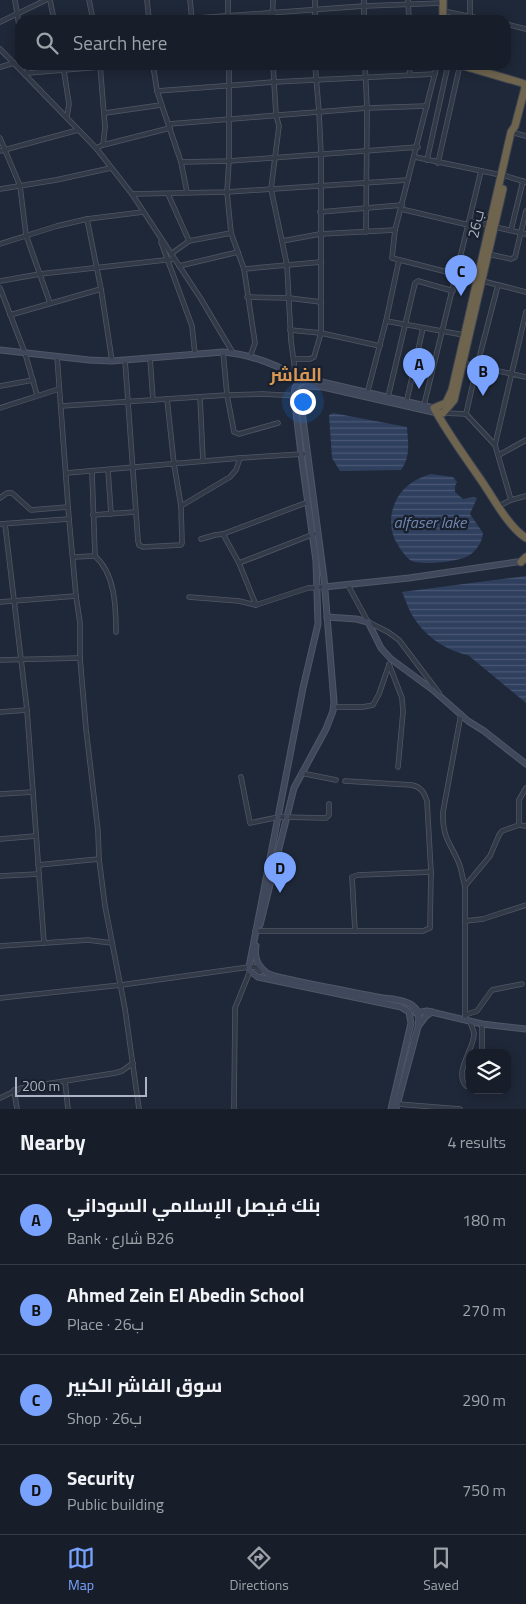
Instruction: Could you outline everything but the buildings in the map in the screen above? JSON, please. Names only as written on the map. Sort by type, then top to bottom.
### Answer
[{"type":"highway","points":[[443,1],[443,15]]},
{"type":"highway","points":[[477,70],[525,84]]},
{"type":"highway","name":"26ب","points":[[440,410],[454,400],[525,84]]},
{"type":"highway","name":"26ب","points":[[440,410],[450,396],[464,335],[488,254],[493,226]]},
{"type":"highway","points":[[440,410],[447,430],[515,529],[526,538]]},
{"type":"street","points":[[14,0],[17,15],[46,0]]},
{"type":"street","points":[[50,0],[53,15]]},
{"type":"street","points":[[89,0],[92,15]]},
{"type":"street","points":[[147,0],[148,15]]},
{"type":"street","points":[[190,0],[192,15]]},
{"type":"street","points":[[228,0],[228,15]]},
{"type":"street","points":[[272,13],[273,0]]},
{"type":"street","points":[[315,0],[315,15]]},
{"type":"street","points":[[364,0],[364,15]]},
{"type":"street","points":[[470,0],[470,15]]},
{"type":"street","points":[[254,15],[408,2],[443,1]]},
{"type":"street","points":[[408,2],[409,15]]},
{"type":"street","points":[[443,11],[465,15]]},
{"type":"street","points":[[0,22],[15,16]]},
{"type":"street","points":[[511,25],[526,29]]},
{"type":"street","points":[[0,49],[14,63],[0,67]]},
{"type":"street","points":[[22,70],[96,148],[132,194],[233,353]]},
{"type":"street","points":[[26,73],[49,70]]},
{"type":"street","points":[[64,70],[69,104],[67,117]]},
{"type":"street","points":[[100,70],[105,127],[103,145]]},
{"type":"street","points":[[154,70],[157,91],[181,162],[187,192]]},
{"type":"street","points":[[229,70],[227,192],[231,233],[244,269],[254,343],[250,357]]},
{"type":"street","points":[[234,1109],[235,1008],[250,969],[318,616],[318,532],[301,454],[294,395],[298,379],[290,330],[287,265],[271,189],[279,126],[276,115],[273,70]]},
{"type":"street","points":[[294,359],[310,359],[314,357],[321,333],[321,155],[316,70]]},
{"type":"street","points":[[365,70],[367,108],[366,232]]},
{"type":"street","points":[[410,70],[410,75]]},
{"type":"street","points":[[436,70],[418,147],[395,230],[392,258],[526,292]]},
{"type":"street","points":[[427,160],[447,70]]},
{"type":"street","points":[[438,163],[459,70]]},
{"type":"street","points":[[157,91],[274,82],[435,74]]},
{"type":"street","points":[[104,113],[162,105]]},
{"type":"street","points":[[96,148],[170,126],[276,115],[367,108],[427,106]]},
{"type":"street","points":[[0,150],[78,130]]},
{"type":"street","points":[[514,130],[526,136]]},
{"type":"street","points":[[0,138],[20,186],[26,235],[50,303]]},
{"type":"street","points":[[181,162],[229,161],[418,147]]},
{"type":"street","points":[[415,157],[524,181],[511,230]]},
{"type":"street","points":[[0,189],[56,180],[111,168]]},
{"type":"street","points":[[424,405],[457,276],[481,171]]},
{"type":"street","points":[[132,194],[227,192],[408,180]]},
{"type":"street","points":[[168,194],[189,241]]},
{"type":"street","points":[[320,212],[366,207],[402,207],[469,223],[524,233]]},
{"type":"street","points":[[488,254],[513,259],[524,233],[526,210]]},
{"type":"street","points":[[0,244],[87,219],[143,212]]},
{"type":"street","points":[[87,219],[101,288],[112,361]]},
{"type":"street","points":[[282,241],[320,234],[395,230]]},
{"type":"street","points":[[171,254],[189,241],[231,233]]},
{"type":"street","points":[[158,235],[192,326],[195,354]]},
{"type":"street","points":[[179,266],[238,252]]},
{"type":"street","points":[[0,280],[174,259]]},
{"type":"street","points":[[367,394],[386,321],[399,260]]},
{"type":"street","points":[[244,269],[321,262]]},
{"type":"street","points":[[388,397],[414,283],[453,291]]},
{"type":"street","points":[[466,414],[498,285]]},
{"type":"street","points":[[0,288],[38,395]]},
{"type":"street","points":[[10,315],[101,288]]},
{"type":"street","points":[[247,297],[289,298],[321,302]]},
{"type":"street","points":[[495,445],[526,312]]},
{"type":"street","points":[[386,321],[464,335]]},
{"type":"street","points":[[406,403],[423,328]]},
{"type":"street","points":[[290,330],[321,333],[380,346]]},
{"type":"street","points":[[0,350],[112,361],[223,352],[233,353],[277,367],[298,379],[304,387]]},
{"type":"street","points":[[223,352],[227,395],[234,432],[239,434],[278,423]]},
{"type":"street","points":[[57,356],[68,507],[80,623],[80,658],[98,831],[99,859],[105,906],[121,985],[139,1109]]},
{"type":"street","points":[[150,358],[153,400]]},
{"type":"street","points":[[125,360],[135,512],[138,541],[139,545],[143,547],[181,545],[182,542],[181,506],[174,464],[168,399]]},
{"type":"street","points":[[462,363],[526,377]]},
{"type":"street","points":[[298,379],[308,379],[406,403],[466,414],[495,445],[511,500]]},
{"type":"street","points":[[0,386],[33,380]]},
{"type":"street","points":[[268,879],[294,788],[322,738],[333,707],[324,587],[312,535],[308,502],[308,453],[301,390],[309,386],[323,387],[388,397],[440,410]]},
{"type":"street","points":[[0,408],[59,389]]},
{"type":"street","points":[[61,406],[227,395],[301,396]]},
{"type":"street","points":[[200,397],[203,461]]},
{"type":"street","points":[[298,428],[304,428]]},
{"type":"street","points":[[499,456],[526,440]]},
{"type":"street","points":[[66,474],[308,453]]},
{"type":"street","points":[[181,506],[230,476],[236,470],[240,458]]},
{"type":"street","points":[[108,470],[111,514]]},
{"type":"street","points":[[92,472],[95,556],[106,568],[110,580],[116,632]]},
{"type":"street","points":[[0,498],[7,493],[12,493],[31,510],[68,507]]},
{"type":"street","points":[[499,506],[526,496]]},
{"type":"street","points":[[202,540],[308,502]]},
{"type":"street","points":[[93,515],[135,512]]},
{"type":"street","points":[[0,524],[69,518]]},
{"type":"street","points":[[5,524],[16,600],[28,710],[44,943]]},
{"type":"street","points":[[239,563],[318,532]]},
{"type":"street","points":[[223,534],[239,563],[256,605]]},
{"type":"street","points":[[73,557],[95,556]]},
{"type":"street","points":[[189,597],[239,601],[256,605],[318,587],[409,578],[524,560]]},
{"type":"street","points":[[348,585],[381,648],[390,661],[402,698],[403,712],[398,767]]},
{"type":"street","points":[[0,602],[76,596]]},
{"type":"street","points":[[318,616],[356,619],[368,622],[388,632],[399,640],[442,696],[468,721],[526,764]]},
{"type":"street","points":[[315,636],[328,636]]},
{"type":"street","points":[[0,660],[80,658]]},
{"type":"street","points":[[390,661],[442,696]]},
{"type":"street","points":[[333,707],[373,705],[390,661]]},
{"type":"street","points":[[0,712],[28,710]]},
{"type":"street","points":[[461,714],[443,820],[445,835],[460,866],[465,886],[467,1019],[474,1035],[470,1049]]},
{"type":"street","points":[[301,773],[336,780]]},
{"type":"street","points":[[241,777],[249,822],[279,818],[328,817],[329,804]]},
{"type":"street","points":[[257,931],[428,930],[431,924],[431,872],[425,794],[422,790],[412,785],[345,781]]},
{"type":"street","points":[[519,825],[520,800],[526,788]]},
{"type":"street","points":[[0,794],[33,792]]},
{"type":"street","points":[[465,886],[490,856],[502,831],[519,825],[526,826]]},
{"type":"street","points":[[0,839],[36,836]]},
{"type":"street","points":[[38,865],[99,859]]},
{"type":"street","points":[[355,931],[352,877],[358,875],[431,872]]},
{"type":"street","points":[[0,876],[39,874]]},
{"type":"street","points":[[465,921],[483,919],[526,905]]},
{"type":"street","points":[[257,931],[256,958],[260,966],[267,973]]},
{"type":"street","points":[[0,946],[88,940],[112,944]]},
{"type":"street","points":[[0,998],[121,985],[256,967],[267,973],[299,982],[401,1007],[411,1014],[411,1023],[391,1109]]},
{"type":"street","points":[[250,969],[258,977],[404,1002],[414,1007],[418,1013],[418,1027],[396,1107],[460,1109]]},
{"type":"street","points":[[467,1019],[477,1011],[492,990],[522,984]]},
{"type":"street","points":[[411,1014],[428,1011],[482,1024],[526,1029]]},
{"type":"street","points":[[418,1027],[426,1016],[433,1012]]},
{"type":"street","points":[[482,1024],[482,1049]]},
{"type":"street","points":[[466,1058],[462,1082],[466,1086]]},
{"type":"street","points":[[0,1098],[14,1090],[115,1073],[122,1071],[132,1063]]},
{"type":"street","points":[[65,1081],[68,1109]]},
{"type":"street","points":[[14,1090],[17,1109]]},
{"type":"water","points":[[333,413],[407,427],[408,454],[401,470],[340,471],[332,458],[329,415]]},
{"type":"water","name":"alfaser lake","points":[[431,474],[453,477],[457,482],[455,492],[463,499],[477,498],[470,514],[483,533],[480,544],[466,557],[437,563],[415,562],[405,555],[394,537],[391,521],[394,504],[398,496],[412,482]]},
{"type":"water","points":[[526,576],[526,703],[468,655],[445,647],[431,637],[412,615],[402,592]]},
{"type":"place","name":"سوق الفاشر الكبير","points":[[461,296]]},
{"type":"place","name":"بنك فيصل الإسلامي السوداني","points":[[419,389]]},
{"type":"place","name":"Ahmed Zein El Abedin School","points":[[483,396]]},
{"type":"place","name":"Security","points":[[280,893]]},
{"type":"district","name":"الفاشر","points":[[296,375]]}]
